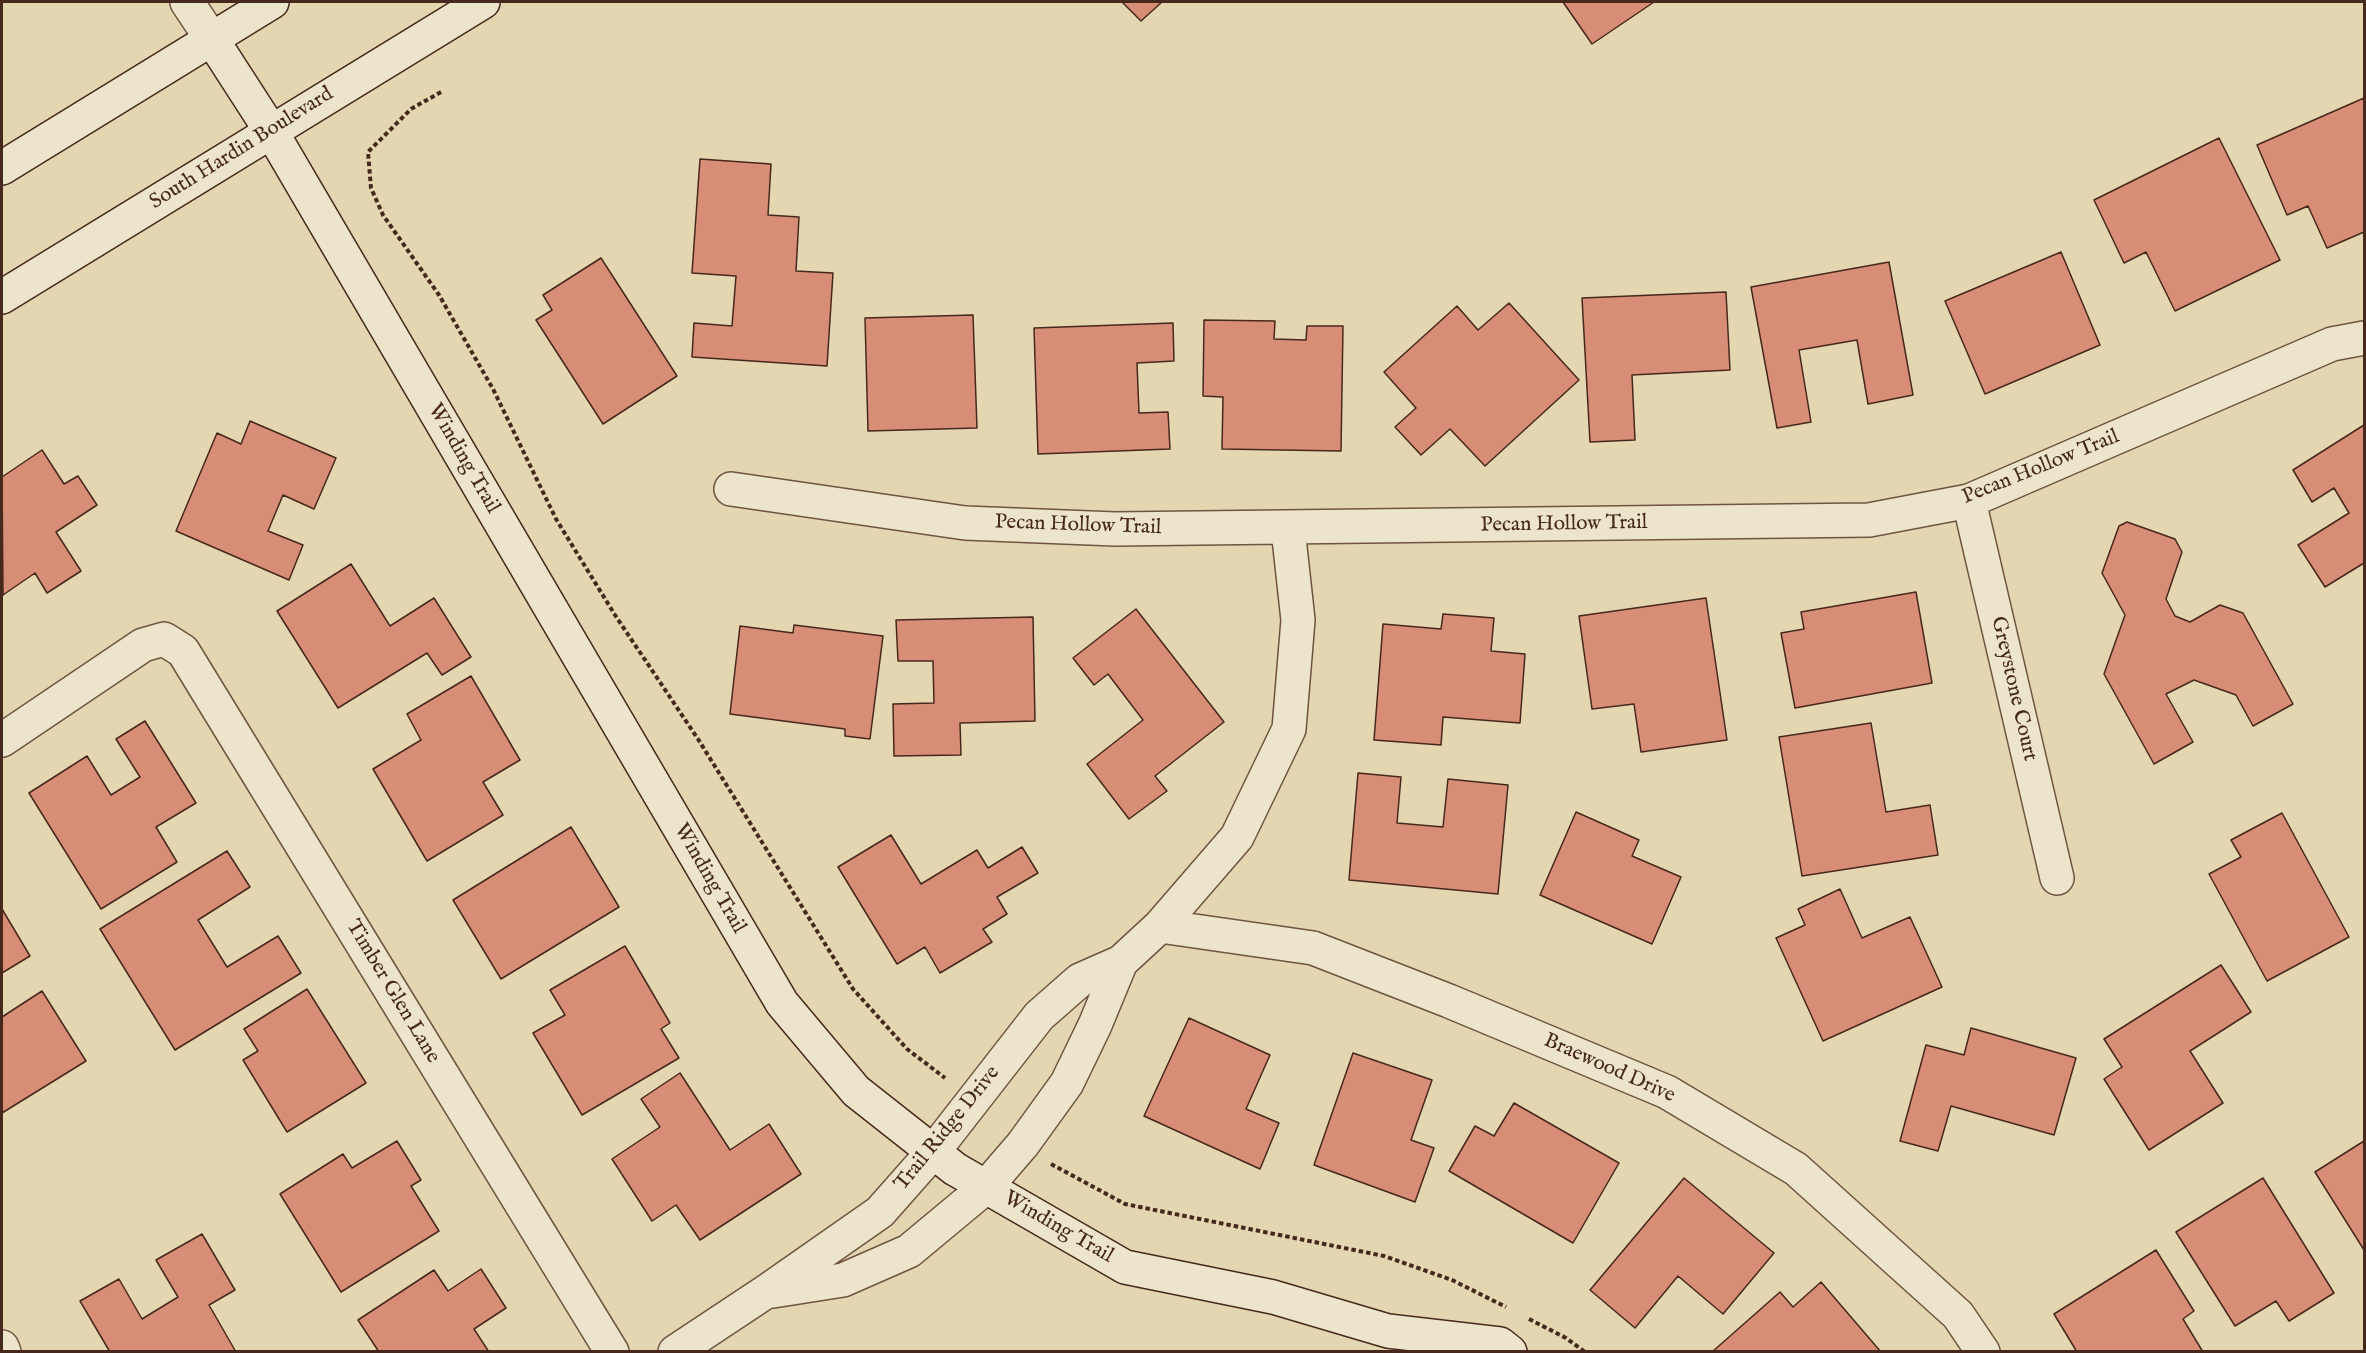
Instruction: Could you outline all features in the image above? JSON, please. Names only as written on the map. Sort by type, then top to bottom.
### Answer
[{"type":"street","name":"Winding Trail","points":[[187,2],[271,131],[782,1003],[856,1091],[955,1169],[1125,1267],[1273,1297],[1384,1341],[1500,1344],[1510,1352]]},
{"type":"street","points":[[2,168],[272,2]]},
{"type":"street","name":"South Hardin Boulevard","points":[[2,297],[483,2]]},
{"type":"street","name":"Pecan Hollow Trail","points":[[731,489],[965,523],[1114,529],[1288,529],[1869,520],[1969,501],[2332,344],[2364,338]]},
{"type":"street","name":"Greystone Court","points":[[1969,501],[2057,878]]},
{"type":"street","name":"Trail Ridge Drive","points":[[675,1352],[768,1292],[879,1212],[933,1152],[1039,1016],[1080,980],[1121,962],[1160,926],[1237,837],[1289,729],[1298,620],[1288,529]]},
{"type":"street","name":"Timber Glen Lane","points":[[2,740],[142,645],[164,639],[183,651],[612,1352]]},
{"type":"street","name":"Braewood Drive","points":[[1160,926],[1313,948],[1449,1001],[1667,1092],[1796,1169],[1958,1315],[1983,1352]]},
{"type":"street","name":"Trail Ridge Drive","points":[[768,1292],[843,1280],[909,1251],[986,1187],[1023,1144],[1066,1083],[1095,1025],[1121,962]]},
{"type":"street","points":[[2,1347],[4,1352]]},
{"type":"path","points":[[441,92],[411,109],[368,152],[371,188],[383,215],[439,295],[493,389],[556,519],[615,615],[698,739],[853,989],[907,1049],[972,1101]]},
{"type":"path","points":[[1023,1144],[1053,1166],[1125,1204],[1384,1256],[1452,1280],[1514,1311]]},
{"type":"path","points":[[1524,1317],[1566,1338],[1585,1352]]},
{"type":"building","points":[[1122,2],[1162,2],[1141,21]]},
{"type":"building","points":[[1563,2],[1654,2],[1592,44]]},
{"type":"building","points":[[2364,98],[2364,232],[2327,248],[2308,206],[2287,215],[2257,145]]},
{"type":"building","points":[[2219,138],[2280,260],[2175,311],[2146,252],[2124,263],[2094,200]]},
{"type":"building","points":[[700,159],[771,164],[768,215],[799,217],[796,271],[833,273],[827,366],[692,357],[694,323],[732,326],[736,276],[692,273]]},
{"type":"building","points":[[2061,252],[2100,345],[1985,394],[1945,301]]},
{"type":"building","points":[[601,258],[677,376],[603,424],[536,320],[552,310],[543,295]]},
{"type":"building","points":[[1889,262],[1913,395],[1868,404],[1857,340],[1799,350],[1811,422],[1777,428],[1751,287]]},
{"type":"building","points":[[1726,292],[1730,370],[1632,375],[1635,440],[1590,442],[1582,298]]},
{"type":"building","points":[[1509,303],[1579,380],[1485,466],[1450,429],[1421,455],[1395,427],[1416,408],[1384,372],[1457,306],[1478,330]]},
{"type":"building","points":[[973,315],[977,428],[868,431],[865,318]]},
{"type":"building","points":[[1204,320],[1275,321],[1274,339],[1306,340],[1307,326],[1343,326],[1341,451],[1222,449],[1223,397],[1203,396]]},
{"type":"building","points":[[1173,323],[1174,361],[1137,363],[1139,413],[1168,412],[1170,449],[1038,454],[1034,328]]},
{"type":"building","points":[[250,421],[336,458],[314,509],[283,495],[268,531],[303,545],[289,580],[176,531],[217,433],[241,444]]},
{"type":"building","points":[[2364,425],[2364,563],[2325,587],[2298,545],[2349,513],[2334,488],[2312,502],[2293,470]]},
{"type":"building","points":[[42,450],[64,484],[78,476],[97,505],[56,532],[81,571],[47,593],[35,573],[3,595],[2,477]]},
{"type":"building","points":[[2127,522],[2175,539],[2182,552],[2166,599],[2175,616],[2190,622],[2220,605],[2243,613],[2293,704],[2253,726],[2236,695],[2194,680],[2166,694],[2193,742],[2154,764],[2104,674],[2125,615],[2102,573],[2119,526]]},
{"type":"building","points":[[351,564],[390,626],[434,598],[471,657],[442,675],[427,653],[338,708],[277,611]]},
{"type":"building","points":[[1916,592],[1932,683],[1795,708],[1781,633],[1804,629],[1801,612]]},
{"type":"building","points":[[1706,598],[1727,740],[1641,752],[1634,704],[1592,709],[1579,616]]},
{"type":"building","points":[[1136,609],[1224,722],[1155,776],[1167,791],[1129,819],[1087,764],[1143,720],[1108,674],[1094,685],[1073,658]]},
{"type":"building","points":[[1443,614],[1494,618],[1491,651],[1525,654],[1520,723],[1443,717],[1441,745],[1374,740],[1383,624],[1441,629]]},
{"type":"building","points":[[1033,617],[1035,721],[960,723],[961,755],[894,756],[893,704],[934,703],[933,661],[898,661],[896,620]]},
{"type":"building","points":[[794,625],[883,636],[870,739],[845,736],[845,729],[730,714],[740,626],[793,633]]},
{"type":"building","points":[[471,676],[520,760],[483,782],[503,815],[427,861],[373,769],[421,740],[407,714]]},
{"type":"building","points":[[145,721],[196,803],[156,827],[177,862],[101,909],[29,793],[87,756],[111,795],[140,777],[116,739]]},
{"type":"building","points":[[1871,723],[1886,812],[1930,805],[1938,855],[1802,876],[1779,737]]},
{"type":"building","points":[[1358,773],[1401,777],[1397,823],[1443,827],[1448,779],[1508,785],[1498,894],[1349,880]]},
{"type":"building","points":[[1576,812],[1639,840],[1632,856],[1681,877],[1652,944],[1540,895]]},
{"type":"building","points":[[2282,813],[2349,937],[2267,981],[2209,874],[2241,857],[2231,840]]},
{"type":"building","points":[[571,827],[619,907],[501,979],[453,900]]},
{"type":"building","points":[[891,835],[921,884],[977,850],[988,868],[1022,847],[1038,873],[997,897],[1007,914],[983,929],[992,942],[940,973],[925,947],[897,964],[838,867]]},
{"type":"building","points":[[227,851],[250,887],[198,920],[227,967],[278,936],[301,973],[175,1050],[100,929]]},
{"type":"building","points":[[1840,889],[1862,938],[1910,917],[1942,987],[1823,1041],[1776,938],[1805,925],[1798,909]]},
{"type":"building","points":[[2,909],[30,956],[2,973]]},
{"type":"building","points":[[625,946],[670,1023],[661,1029],[679,1058],[582,1115],[533,1033],[565,1015],[550,990]]},
{"type":"building","points":[[2221,965],[2251,1012],[2190,1051],[2223,1103],[2149,1150],[2104,1079],[2122,1067],[2104,1039]]},
{"type":"building","points":[[307,989],[366,1083],[287,1132],[243,1060],[258,1051],[244,1029]]},
{"type":"building","points":[[42,991],[86,1061],[2,1113],[2,1017]]},
{"type":"building","points":[[1189,1018],[1270,1055],[1246,1109],[1279,1123],[1260,1169],[1144,1116]]},
{"type":"building","points":[[1971,1028],[2076,1058],[2054,1135],[1951,1106],[1938,1151],[1900,1141],[1926,1045],[1964,1055]]},
{"type":"building","points":[[1353,1053],[1432,1080],[1411,1140],[1434,1148],[1415,1202],[1314,1165]]},
{"type":"building","points":[[680,1073],[730,1150],[769,1124],[801,1174],[700,1240],[676,1205],[652,1221],[612,1159],[660,1127],[641,1099]]},
{"type":"building","points":[[1514,1103],[1619,1163],[1573,1243],[1449,1171],[1475,1126],[1494,1136]]},
{"type":"building","points":[[397,1141],[421,1180],[411,1186],[439,1231],[341,1292],[280,1194],[343,1154],[352,1168]]},
{"type":"building","points":[[2364,1141],[2364,1250],[2315,1172]]},
{"type":"building","points":[[1684,1178],[1774,1253],[1723,1314],[1678,1276],[1635,1328],[1590,1290]]},
{"type":"building","points":[[2263,1178],[2334,1293],[2289,1321],[2276,1301],[2235,1326],[2176,1232]]},
{"type":"building","points":[[202,1234],[235,1290],[209,1305],[236,1352],[110,1352],[80,1301],[119,1279],[142,1319],[178,1297],[156,1260]]},
{"type":"building","points":[[2156,1250],[2194,1311],[2183,1319],[2203,1352],[2077,1352],[2054,1314]]},
{"type":"building","points":[[481,1269],[506,1308],[474,1329],[489,1352],[379,1352],[358,1320],[434,1270],[448,1291]]},
{"type":"building","points":[[1821,1282],[1881,1352],[1712,1352],[1780,1292],[1793,1307]]}]
